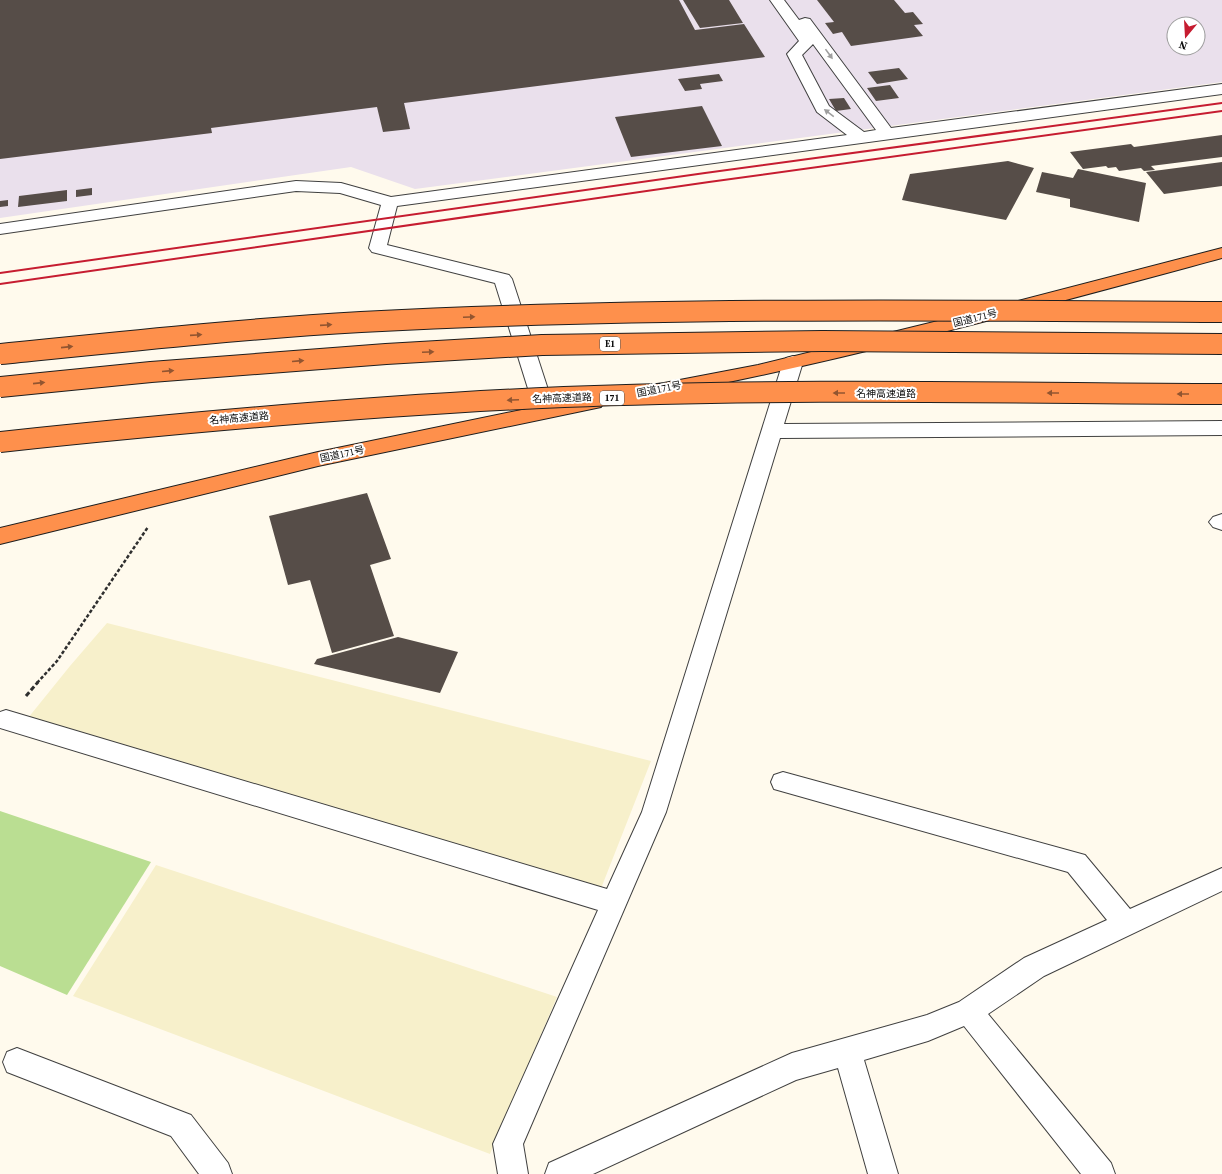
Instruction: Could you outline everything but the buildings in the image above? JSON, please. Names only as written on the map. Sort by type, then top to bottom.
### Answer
[{"type":"highway","name":"国道171号","points":[[0,536],[318,459],[545,411],[758,371],[987,315],[1222,253]]},
{"type":"highway","points":[[0,354],[154,338],[407,320],[528,315],[816,309],[1222,312]]},
{"type":"highway","name":"E1","points":[[0,387],[151,372],[386,354],[542,345],[823,341],[1222,344]]},
{"type":"highway","name":"名神高速道路","points":[[0,442],[163,424],[358,408],[565,397],[756,393],[1222,394]]},
{"type":"street","points":[[777,0],[808,42],[794,54],[823,109],[860,137]]},
{"type":"street","points":[[789,0],[886,133]]},
{"type":"street","points":[[0,229],[296,186],[342,188],[390,202],[630,170],[886,133],[1222,89]]},
{"type":"street","points":[[390,202],[378,248],[503,278],[545,411]]},
{"type":"street","points":[[513,1174],[508,1144],[654,812],[793,362]]},
{"type":"street","points":[[771,431],[1222,428]]},
{"type":"street","points":[[6,720],[614,903]]},
{"type":"street","points":[[783,782],[1076,863],[1126,924]]},
{"type":"street","points":[[560,1174],[792,1067],[928,1028],[969,1011],[1034,967],[1222,879]]},
{"type":"street","points":[[969,1011],[1100,1174]]},
{"type":"street","points":[[847,1051],[883,1174]]},
{"type":"street","points":[[18,1062],[181,1125],[218,1174]]},
{"type":"path","points":[[6,720],[62,655],[144,535],[161,497]]},
{"type":"shaded area","points":[[0,0],[1222,0],[1222,82],[415,189],[351,167],[0,218]]},
{"type":"shaded area","points":[[107,623],[651,761],[600,891],[28,718]]},
{"type":"shaded area","points":[[156,865],[557,997],[490,1154],[73,996]]},
{"type":"green space","points":[[0,811],[151,862],[67,995],[0,966]]},
{"type":"railway","points":[[0,273],[705,173],[1222,103]]},
{"type":"railway","points":[[0,284],[709,182],[1222,111]]}]
